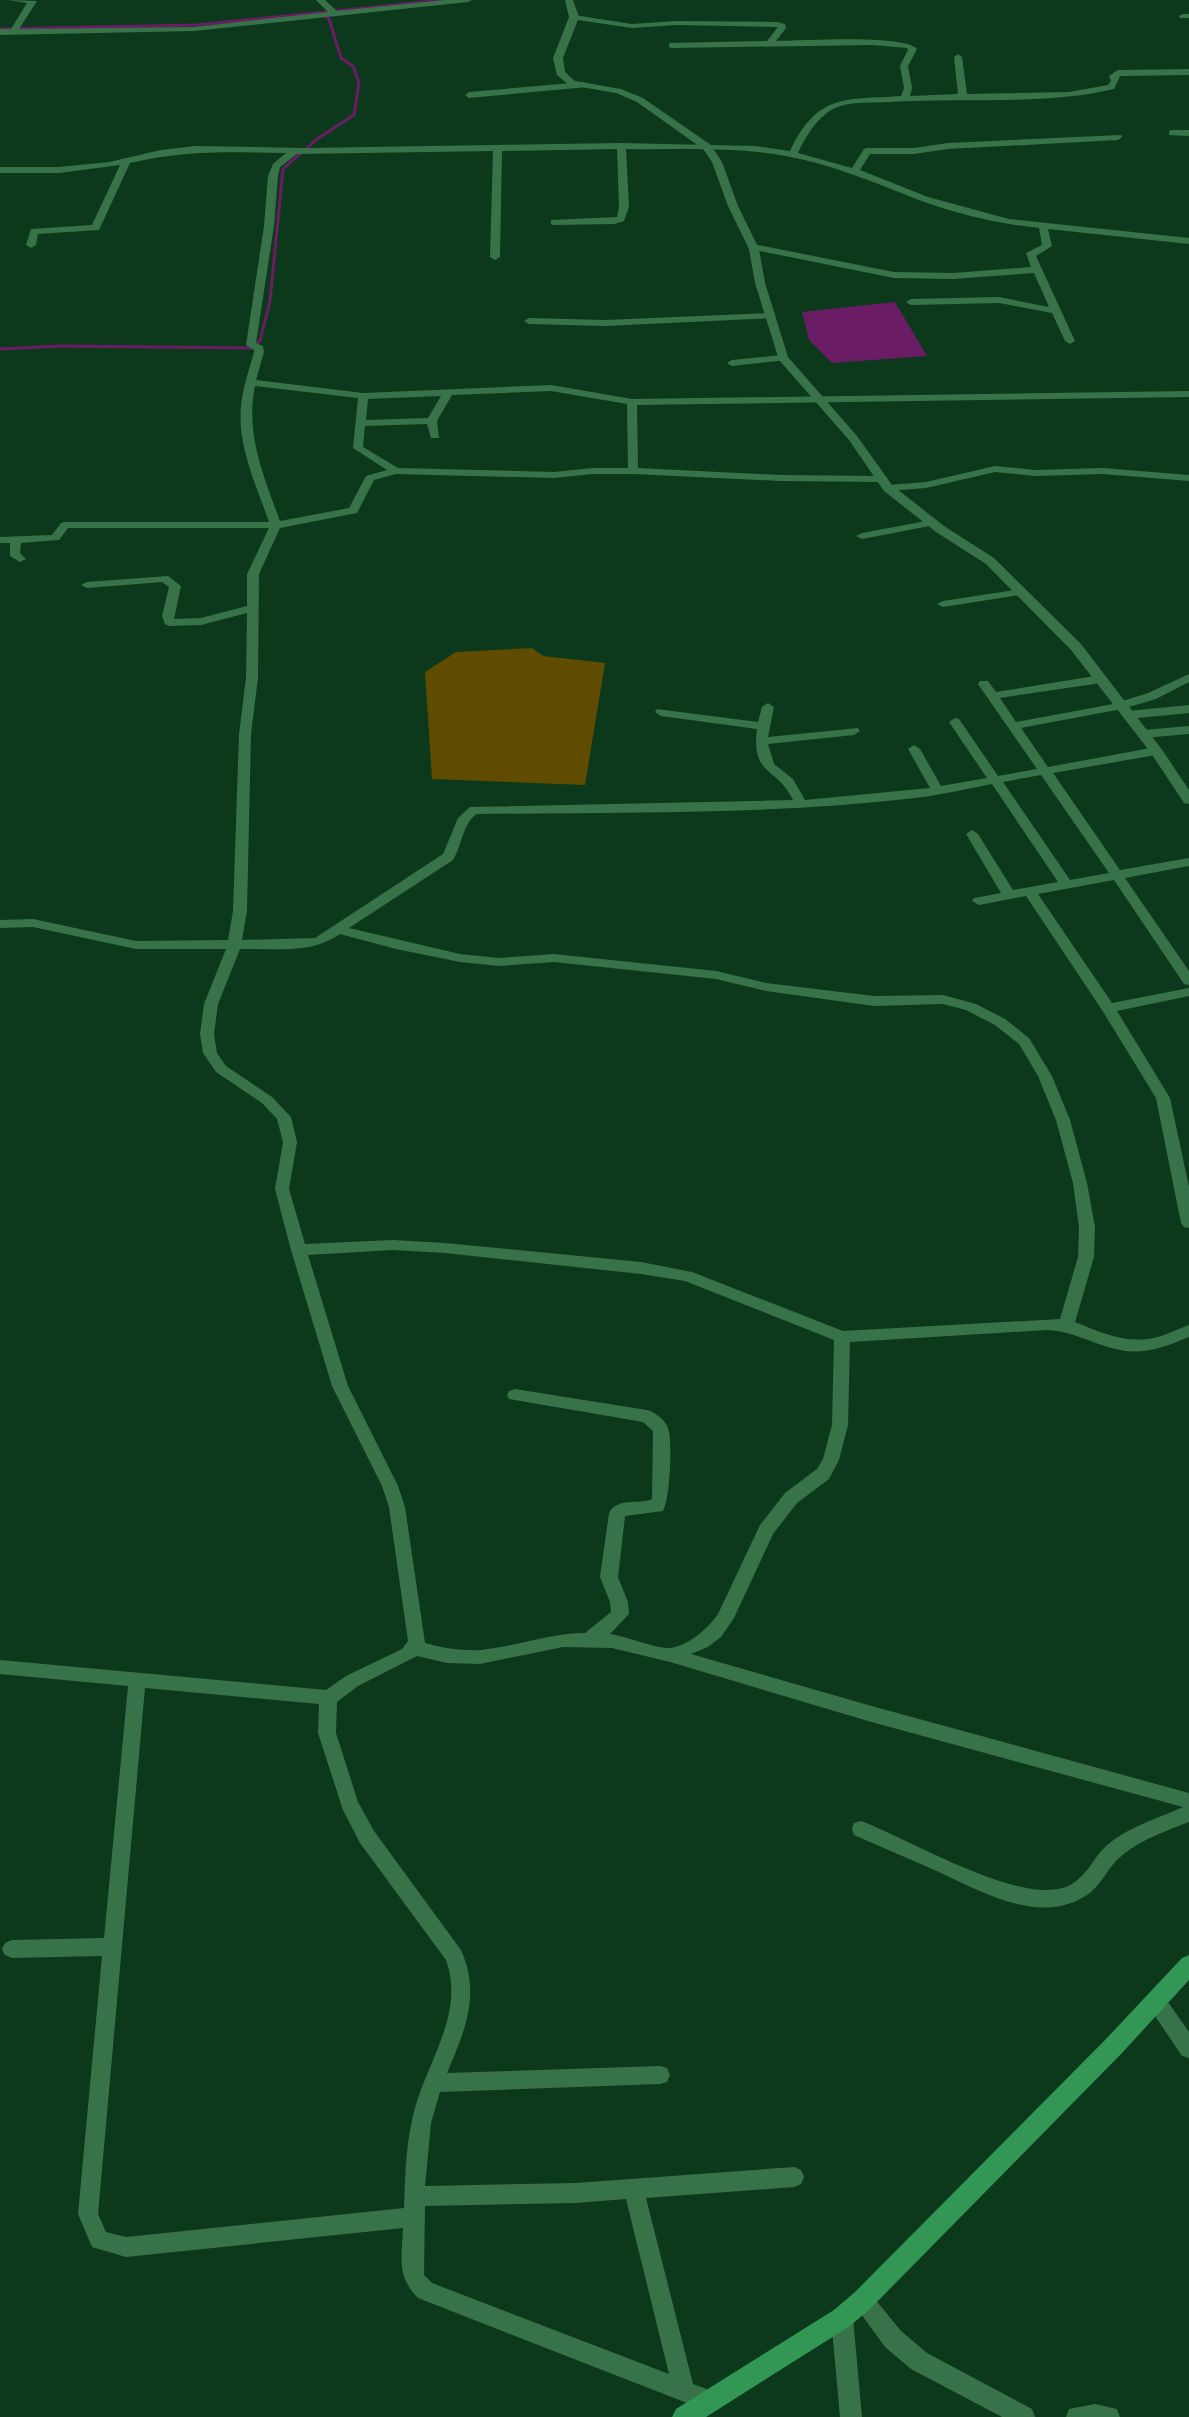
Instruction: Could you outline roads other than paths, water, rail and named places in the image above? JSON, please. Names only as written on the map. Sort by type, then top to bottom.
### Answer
[{"type":"main road","points":[[684,2417],[842,2318],[863,2300],[1114,2046],[1189,1965]]},
{"type":"street","points":[[12,0],[33,1],[13,32]]},
{"type":"street","points":[[320,0],[335,14]]},
{"type":"street","points":[[0,32],[194,28],[335,14],[417,2],[468,0]]},
{"type":"street","points":[[569,0],[574,17],[558,58],[559,68],[565,78],[572,83],[618,91],[640,100],[706,147],[717,162],[733,206],[753,247],[760,283],[783,358],[853,438],[879,479],[888,488],[932,523],[990,561],[1076,646],[1156,751],[1189,800]]},
{"type":"street","points":[[574,17],[632,26],[677,23],[777,24],[782,26],[783,28],[769,44]]},
{"type":"street","points":[[672,45],[872,42],[912,47],[904,66],[908,88],[905,99]]},
{"type":"street","points":[[958,57],[963,96]]},
{"type":"street","points":[[793,155],[809,126],[833,105],[963,96],[1069,95],[1111,87],[1114,81],[1113,76],[1118,73],[1189,72]]},
{"type":"street","points":[[469,95],[584,85]]},
{"type":"street","points":[[1172,133],[1189,133]]},
{"type":"street","points":[[855,171],[864,153],[871,151],[914,151],[1118,137]]},
{"type":"street","points":[[554,222],[621,219],[624,207],[621,146]]},
{"type":"street","points":[[0,170],[59,170],[195,149],[300,151],[621,146],[755,149],[793,155],[855,171],[925,200],[1009,222],[1189,241]]},
{"type":"street","points":[[495,257],[498,148]]},
{"type":"street","points":[[300,151],[276,166],[273,176],[250,382],[246,420],[255,466],[276,525],[253,574],[252,678],[245,734],[240,911],[234,946],[211,1004],[207,1034],[210,1053],[221,1069],[267,1100],[284,1118],[290,1142],[282,1189],[340,1386],[390,1486],[396,1507],[416,1630],[414,1648]]},
{"type":"street","points":[[31,245],[34,231],[96,228],[126,161]]},
{"type":"street","points":[[1052,226],[1047,246],[1031,253],[1070,341]]},
{"type":"street","points":[[753,247],[894,275],[953,276],[1037,270]]},
{"type":"street","points":[[911,302],[999,300],[1056,311]]},
{"type":"street","points":[[529,321],[605,323],[771,316]]},
{"type":"street","points":[[732,363],[783,358]]},
{"type":"street","points":[[250,382],[363,396],[551,388],[632,402],[1189,394]]},
{"type":"street","points":[[435,436],[432,421],[448,393]]},
{"type":"street","points":[[363,396],[358,448],[396,471]]},
{"type":"street","points":[[632,402],[633,471]]},
{"type":"street","points":[[361,423],[432,421]]},
{"type":"street","points":[[888,488],[947,481],[995,469],[1035,473],[1103,471],[1189,478]]},
{"type":"street","points":[[0,540],[55,538],[65,525],[276,525],[353,510],[370,478],[396,471],[554,475],[593,471],[633,471],[781,478],[879,479]]},
{"type":"street","points":[[862,536],[932,523]]},
{"type":"street","points":[[0,555],[17,556],[16,540]]},
{"type":"street","points":[[87,585],[164,579],[175,586],[169,622],[218,618],[253,608]]},
{"type":"street","points":[[943,604],[1022,592]]},
{"type":"street","points":[[1125,710],[1189,678]]},
{"type":"street","points":[[992,696],[1101,679]]},
{"type":"street","points":[[984,684],[1189,981]]},
{"type":"street","points":[[768,707],[762,741],[767,764],[771,770],[788,781],[801,804]]},
{"type":"street","points":[[1012,726],[1125,710],[1189,710]]},
{"type":"street","points":[[661,712],[763,726]]},
{"type":"street","points":[[955,722],[1067,885]]},
{"type":"street","points":[[1143,734],[1189,730]]},
{"type":"street","points":[[762,741],[854,731]]},
{"type":"street","points":[[914,749],[938,791]]},
{"type":"street","points":[[0,924],[51,926],[136,945],[310,944],[448,857],[454,849],[467,812],[475,810],[801,804],[902,797],[1156,751]]},
{"type":"street","points":[[972,834],[1009,895]]},
{"type":"street","points":[[979,901],[1189,862]]},
{"type":"street","points":[[1030,892],[1108,1008],[1163,1098],[1185,1184],[1189,1223]]},
{"type":"street","points":[[337,929],[396,945],[470,959],[499,962],[554,958],[716,975],[766,987],[874,1001],[944,999],[971,1007],[1000,1022],[1024,1041],[1045,1076],[1063,1120],[1080,1184],[1087,1227],[1086,1257],[1066,1325]]},
{"type":"street","points":[[1108,1008],[1189,992]]},
{"type":"street","points":[[299,1250],[393,1245],[445,1248],[641,1268],[687,1276],[842,1337],[1047,1324],[1066,1325],[1117,1344],[1135,1346],[1156,1344],[1189,1330]]},
{"type":"street","points":[[670,1655],[702,1642],[716,1632],[725,1618],[766,1530],[791,1498],[823,1474],[831,1460],[840,1425],[842,1337]]},
{"type":"street","points":[[515,1395],[647,1416],[656,1422],[661,1431],[660,1499],[657,1506],[649,1509],[628,1508],[617,1513],[609,1577],[621,1609],[620,1614],[589,1640]]},
{"type":"street","points":[[0,1667],[329,1698],[352,1681],[392,1662],[414,1648],[447,1656],[480,1657],[563,1640],[612,1641],[670,1655],[1189,1801]]},
{"type":"street","points":[[137,1680],[87,2214],[99,2240],[126,2247],[415,2217]]},
{"type":"street","points":[[329,1698],[326,1716],[327,1733],[350,1804],[367,1837],[454,1956],[461,1978],[460,2004],[455,2025],[426,2098],[420,2126],[412,2262],[414,2280],[425,2291],[710,2401]]},
{"type":"street","points":[[861,1829],[1002,1892],[1023,1898],[1041,1899],[1063,1896],[1085,1886],[1114,1851],[1139,1836],[1189,1813]]},
{"type":"street","points":[[12,1949],[112,1947]]},
{"type":"street","points":[[1156,2001],[1189,2049]]},
{"type":"street","points":[[432,2083],[660,2075]]},
{"type":"street","points":[[416,2196],[576,2193],[794,2177]]},
{"type":"street","points":[[634,2189],[684,2391]]},
{"type":"street","points":[[863,2300],[905,2351],[919,2361],[1024,2417]]},
{"type":"street","points":[[842,2318],[851,2417]]},
{"type":"street","points":[[1077,2417],[1095,2415],[1109,2417]]},
{"type":"waterway","points":[[0,29],[196,25],[444,0]]},
{"type":"waterway","points":[[0,349],[61,346],[251,348],[260,341],[270,301],[283,169],[317,139],[354,115],[359,83],[353,66],[341,58],[329,19],[321,13]]}]
